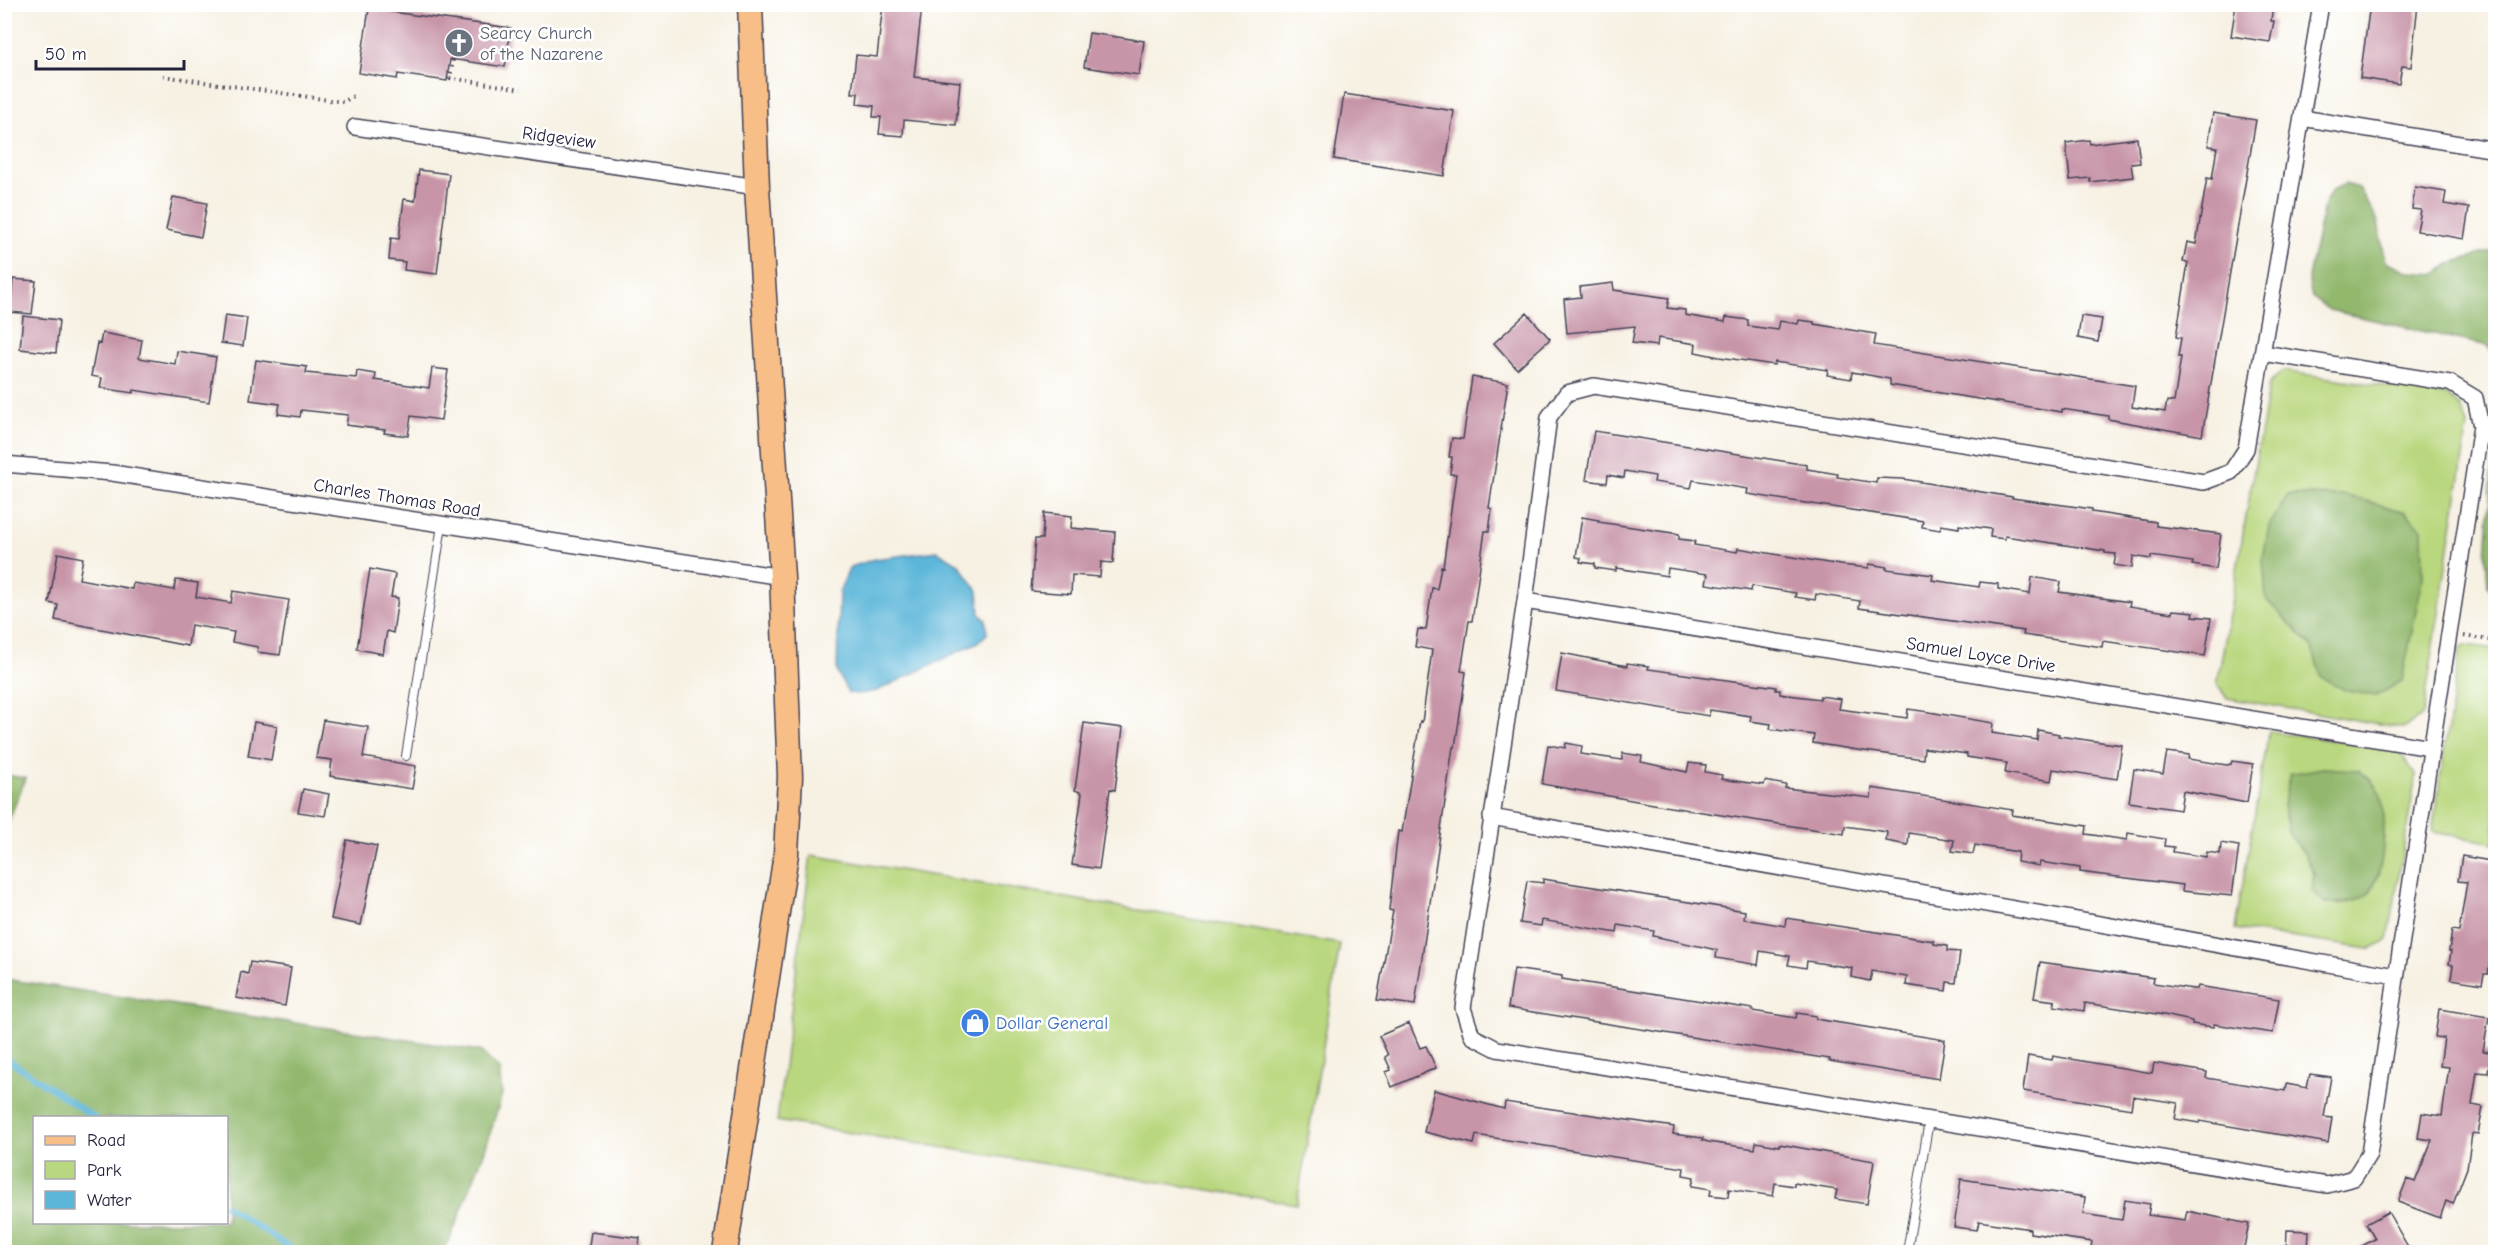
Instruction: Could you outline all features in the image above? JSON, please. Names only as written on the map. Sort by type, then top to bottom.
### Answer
[{"type":"main road","points":[[725,1252],[786,854],[789,777],[782,577],[757,187],[750,4]]},
{"type":"street","points":[[2263,353],[2450,383],[2475,398],[2481,426],[2369,1154],[2354,1178],[2328,1185],[1929,1121],[1497,1049],[1472,1036],[1463,1008],[1525,601],[1549,417],[1567,393],[1594,386],[2204,482],[2231,472],[2246,450],[2321,4]]},
{"type":"street","points":[[2302,118],[2496,150]]},
{"type":"street","name":"Ridgeview","points":[[355,127],[757,187]]},
{"type":"street","name":"Charles Thomas Road","points":[[4,464],[112,473],[782,577]]},
{"type":"street","name":"Samuel Loyce Drive","points":[[1525,601],[2431,748]]},
{"type":"street","points":[[1491,817],[2396,976]]},
{"type":"lane","points":[[406,756],[442,525]]},
{"type":"lane","points":[[1907,1252],[1929,1121]]},
{"type":"path","points":[[453,60],[450,78],[521,89]]},
{"type":"path","points":[[163,76],[343,102],[357,94]]},
{"type":"path","points":[[2449,633],[2496,641]]},
{"type":"green space","points":[[2345,184],[2359,188],[2377,219],[2386,261],[2409,272],[2436,274],[2451,263],[2495,250],[2495,357],[2488,346],[2329,310],[2312,297],[2308,277],[2324,205],[2332,190]]},
{"type":"green space","points":[[2283,371],[2446,395],[2461,407],[2468,425],[2423,715],[2403,728],[2227,698],[2217,685],[2269,383]],"holes":[[[2288,495],[2347,496],[2405,512],[2311,646],[2266,599]]]},
{"type":"green space","points":[[2495,423],[2496,597],[2488,586],[2486,556]]},
{"type":"green space","points":[[2288,495],[2347,496],[2405,512],[2422,529],[2423,576],[2402,681],[2376,696],[2347,691],[2321,677],[2311,646],[2266,599],[2263,558],[2269,526]]},
{"type":"green space","points":[[2467,645],[2495,649],[2495,843],[2432,832],[2460,649]]},
{"type":"green space","points":[[2269,731],[2399,751],[2416,775],[2388,940],[2369,949],[2235,929]],"holes":[[[2290,774],[2325,903],[2312,891],[2314,874],[2304,853],[2289,834],[2283,806]]]},
{"type":"green space","points":[[2322,768],[2359,770],[2378,787],[2382,800],[2383,846],[2377,876],[2372,888],[2365,896],[2350,902],[2325,903],[2312,891],[2314,874],[2304,853],[2289,834],[2283,806],[2290,774]]},
{"type":"green space","points":[[4,775],[26,778],[5,829]]},
{"type":"green space","points":[[811,855],[1340,944],[1297,1204],[777,1121]]},
{"type":"green space","points":[[4,979],[480,1051],[499,1069],[502,1094],[485,1150],[451,1237],[441,1252],[5,1252]]},
{"type":"water","points":[[937,551],[959,564],[978,591],[980,614],[986,620],[987,634],[978,642],[877,691],[848,693],[837,671],[839,592],[850,567],[875,559]]},
{"type":"building","points":[[883,4],[922,6],[914,77],[960,82],[956,125],[904,120],[903,136],[879,134],[881,117],[873,117],[874,106],[857,104],[858,93],[852,93],[856,55],[877,57]]},
{"type":"building","points":[[2236,4],[2273,4],[2271,21],[2274,21],[2270,42],[2231,36]]},
{"type":"building","points":[[2370,4],[2418,4],[2411,67],[2402,66],[2399,84],[2360,78]]},
{"type":"building","points":[[369,9],[511,28],[505,67],[450,59],[447,81],[398,74],[397,79],[359,73]]},
{"type":"building","points":[[1089,33],[1144,41],[1139,75],[1084,67]]},
{"type":"building","points":[[1344,94],[1454,111],[1444,176],[1334,159]]},
{"type":"building","points":[[2213,113],[2256,120],[2202,436],[2108,419],[2108,416],[2062,409],[2062,412],[1890,385],[1890,379],[1852,372],[1851,379],[1827,375],[1828,370],[1719,357],[1695,352],[1696,344],[1658,338],[1657,346],[1632,343],[1635,326],[1567,333],[1564,299],[1581,297],[1580,287],[1613,283],[1614,290],[1669,298],[1667,308],[1685,310],[1685,315],[1725,322],[1726,317],[1748,320],[1748,326],[1778,330],[1780,321],[1798,324],[1799,320],[1814,322],[1814,324],[1876,334],[1874,345],[2135,386],[2132,407],[2165,412],[2167,401],[2174,402],[2181,357],[2178,357],[2181,338],[2176,337],[2188,263],[2183,262],[2187,242],[2196,244],[2207,178],[2212,179],[2217,147],[2208,146]]},
{"type":"building","points":[[2137,138],[2140,163],[2131,164],[2133,177],[2090,182],[2090,178],[2070,180],[2066,143],[2089,140],[2090,144]]},
{"type":"building","points":[[419,170],[449,174],[437,274],[404,270],[405,262],[389,260],[391,238],[399,239],[404,199],[415,201]]},
{"type":"building","points":[[2415,187],[2446,192],[2444,204],[2469,208],[2464,239],[2417,231],[2421,210],[2412,209]]},
{"type":"building","points":[[173,197],[207,203],[201,237],[166,230]]},
{"type":"building","points":[[13,279],[36,281],[32,314],[10,312]]},
{"type":"building","points":[[1527,313],[1550,339],[1517,369],[1494,343]]},
{"type":"building","points":[[225,315],[247,318],[243,346],[221,343]]},
{"type":"building","points":[[23,316],[59,320],[56,353],[20,349]]},
{"type":"building","points":[[2081,316],[2102,319],[2098,342],[2078,338]]},
{"type":"building","points":[[102,333],[142,340],[139,358],[175,364],[177,351],[216,357],[209,402],[134,390],[133,393],[100,388],[102,378],[91,376],[97,343],[100,344]]},
{"type":"building","points":[[256,360],[307,367],[306,373],[356,378],[357,371],[376,374],[375,380],[429,388],[432,368],[448,370],[441,420],[411,416],[408,436],[384,433],[385,430],[346,425],[348,415],[301,410],[300,417],[278,414],[280,404],[250,400]]},
{"type":"building","points":[[1472,377],[1508,383],[1489,508],[1492,509],[1489,531],[1485,531],[1472,621],[1469,621],[1461,671],[1466,672],[1415,1005],[1377,1000],[1393,911],[1389,910],[1398,831],[1402,832],[1420,721],[1422,722],[1432,650],[1415,647],[1418,629],[1426,630],[1432,588],[1437,589],[1441,566],[1443,567],[1456,474],[1450,474],[1452,457],[1449,457],[1452,438],[1463,439]]},
{"type":"building","points":[[1594,431],[1807,465],[1807,469],[1838,474],[1837,477],[1876,483],[1877,478],[1903,479],[2092,509],[2092,512],[2156,522],[2156,526],[2221,534],[2216,569],[2192,565],[2193,562],[2151,556],[2151,559],[2133,556],[2132,568],[2114,565],[2116,554],[2105,553],[2105,551],[2005,536],[2005,539],[1990,537],[1991,529],[1959,525],[1959,528],[1941,525],[1940,530],[1922,527],[1923,521],[1747,494],[1748,489],[1693,480],[1691,488],[1654,482],[1655,476],[1625,471],[1624,478],[1608,475],[1607,483],[1586,480]]},
{"type":"building","points":[[1044,513],[1072,516],[1071,528],[1115,532],[1113,563],[1101,562],[1100,577],[1072,575],[1071,594],[1031,591],[1035,539],[1042,539]]},
{"type":"building","points":[[1582,517],[1599,520],[1598,522],[1679,534],[1679,539],[1695,541],[1694,545],[1737,552],[1738,548],[1840,565],[1869,568],[1869,564],[1887,567],[1886,569],[1933,575],[1932,580],[1979,587],[1980,582],[1998,584],[1998,589],[2030,594],[2032,577],[2061,582],[2059,592],[2130,602],[2129,606],[2172,613],[2173,610],[2194,612],[2193,616],[2211,618],[2205,656],[2103,641],[2102,647],[2023,635],[2024,631],[1859,608],[1860,601],[1816,594],[1815,600],[1795,597],[1796,593],[1752,586],[1751,591],[1706,584],[1708,574],[1668,568],[1667,576],[1616,568],[1616,571],[1595,568],[1595,564],[1580,562],[1581,558],[1576,557]]},
{"type":"building","points":[[58,553],[83,558],[79,579],[132,589],[133,583],[174,590],[176,580],[198,583],[196,597],[231,603],[233,591],[289,600],[280,655],[257,652],[258,647],[232,642],[234,632],[191,625],[188,646],[55,620],[58,605],[49,603]]},
{"type":"building","points":[[370,569],[395,574],[391,597],[398,598],[393,633],[387,631],[383,654],[357,649]]},
{"type":"building","points":[[1562,653],[1627,666],[1627,663],[1649,666],[1648,669],[1776,687],[1776,690],[1780,690],[1780,694],[1841,699],[1839,709],[1907,718],[1908,709],[1993,723],[1992,733],[2037,740],[2038,730],[2059,734],[2058,736],[2122,745],[2117,779],[2053,769],[2051,781],[2005,773],[2007,763],[1967,757],[1967,754],[1924,748],[1923,759],[1864,751],[1813,743],[1814,735],[1770,729],[1771,724],[1750,721],[1751,716],[1710,710],[1709,716],[1556,691]]},
{"type":"building","points":[[323,720],[368,727],[363,757],[416,766],[412,789],[330,776],[332,760],[316,758]]},
{"type":"building","points":[[254,722],[277,726],[271,760],[248,756]]},
{"type":"building","points":[[1084,723],[1123,728],[1115,790],[1110,789],[1099,869],[1072,865],[1082,793],[1075,790]]},
{"type":"building","points":[[1566,743],[1582,746],[1581,754],[1622,760],[1623,753],[1642,756],[1641,762],[1687,772],[1689,763],[1706,765],[1705,772],[1722,775],[1721,779],[1764,785],[1765,781],[1786,785],[1785,788],[1871,798],[1872,788],[2013,810],[2012,815],[2087,826],[2086,834],[2127,840],[2128,833],[2165,839],[2164,846],[2174,847],[2173,852],[2206,857],[2207,852],[2220,854],[2221,843],[2239,846],[2232,896],[2182,891],[2183,885],[2080,872],[2080,868],[2040,862],[2039,866],[2017,862],[2018,852],[1975,845],[1973,854],[1952,851],[1954,840],[1909,833],[1908,845],[1886,841],[1887,832],[1845,826],[1844,834],[1542,784],[1548,745],[1565,748]]},
{"type":"building","points":[[2167,752],[2189,755],[2188,759],[2227,765],[2232,761],[2253,764],[2247,803],[2183,791],[2180,810],[2129,802],[2134,769],[2163,774]]},
{"type":"building","points":[[303,789],[329,794],[325,816],[298,812]]},
{"type":"building","points":[[347,840],[377,846],[361,925],[331,919]]},
{"type":"building","points":[[2462,856],[2496,862],[2496,954],[2494,965],[2489,965],[2488,974],[2484,974],[2482,984],[2451,979],[2453,965],[2449,964],[2451,951],[2449,951],[2452,930],[2459,931],[2467,882],[2458,881]]},
{"type":"building","points":[[1543,879],[1745,911],[1744,919],[1785,926],[1786,918],[1934,941],[1934,944],[1947,946],[1947,951],[1960,952],[1956,983],[1947,982],[1946,991],[1906,985],[1907,977],[1872,971],[1870,981],[1851,977],[1852,968],[1807,961],[1806,968],[1788,965],[1790,956],[1760,951],[1758,965],[1716,958],[1717,950],[1653,936],[1654,931],[1618,925],[1617,933],[1542,920],[1541,926],[1520,923],[1527,881],[1543,883]]},
{"type":"building","points":[[250,962],[291,968],[285,1006],[236,998],[241,972],[248,974]]},
{"type":"building","points":[[2040,962],[2154,978],[2153,983],[2193,989],[2197,989],[2198,986],[2279,999],[2273,1033],[2214,1024],[2213,1027],[2192,1024],[2192,1021],[2164,1015],[2085,1003],[2084,1011],[2054,1006],[2055,1001],[2034,998]]},
{"type":"building","points":[[1514,969],[1562,976],[1562,979],[1753,1009],[1752,1011],[1796,1018],[1797,1013],[1816,1016],[1816,1019],[1945,1040],[1939,1079],[1829,1061],[1830,1059],[1508,1008]]},
{"type":"building","points":[[2439,1009],[2489,1017],[2483,1051],[2491,1052],[2488,1073],[2477,1072],[2472,1105],[2483,1107],[2478,1135],[2472,1134],[2467,1168],[2453,1204],[2446,1201],[2440,1218],[2398,1202],[2407,1179],[2415,1182],[2432,1140],[2418,1138],[2422,1113],[2442,1116],[2449,1067],[2440,1066],[2444,1038],[2435,1037]]},
{"type":"building","points":[[1409,1023],[1420,1048],[1426,1046],[1436,1068],[1392,1087],[1386,1072],[1391,1070],[1385,1057],[1388,1055],[1379,1036]]},
{"type":"building","points":[[2028,1056],[2052,1060],[2053,1056],[2152,1073],[2154,1063],[2207,1072],[2206,1078],[2285,1091],[2286,1084],[2307,1088],[2310,1074],[2331,1077],[2324,1117],[2332,1118],[2328,1143],[2200,1121],[2199,1123],[2175,1119],[2178,1103],[2133,1096],[2131,1109],[2023,1091]]},
{"type":"building","points":[[1434,1090],[1504,1109],[1505,1102],[1674,1127],[1673,1134],[1703,1138],[1702,1140],[1708,1142],[1755,1149],[1756,1142],[1779,1146],[1779,1144],[1874,1161],[1867,1204],[1835,1199],[1837,1190],[1794,1183],[1794,1186],[1775,1183],[1773,1196],[1729,1189],[1728,1197],[1710,1195],[1711,1189],[1692,1186],[1694,1177],[1683,1175],[1684,1168],[1476,1135],[1474,1144],[1424,1132]]},
{"type":"building","points":[[1961,1179],[2085,1197],[2083,1214],[2122,1220],[2125,1200],[2150,1204],[2148,1215],[2185,1220],[2187,1211],[2249,1224],[2243,1252],[2105,1252],[2105,1249],[2091,1247],[2092,1242],[2030,1233],[2030,1229],[1979,1221],[1977,1230],[1954,1227]]},
{"type":"building","points":[[2388,1212],[2411,1252],[2351,1252],[2375,1239],[2366,1224]]},
{"type":"building","points":[[2287,1230],[2309,1231],[2308,1252],[2286,1252]]},
{"type":"building","points":[[591,1232],[640,1238],[638,1252],[588,1252]]},
{"type":"waterway","points":[[4,1057],[92,1116]]},
{"type":"waterway","points":[[228,1207],[296,1252]]},
{"type":"place","name":"Searcy Church of the Nazarene","points":[[459,43]]},
{"type":"place","name":"Dollar General","points":[[975,1023]]}]
